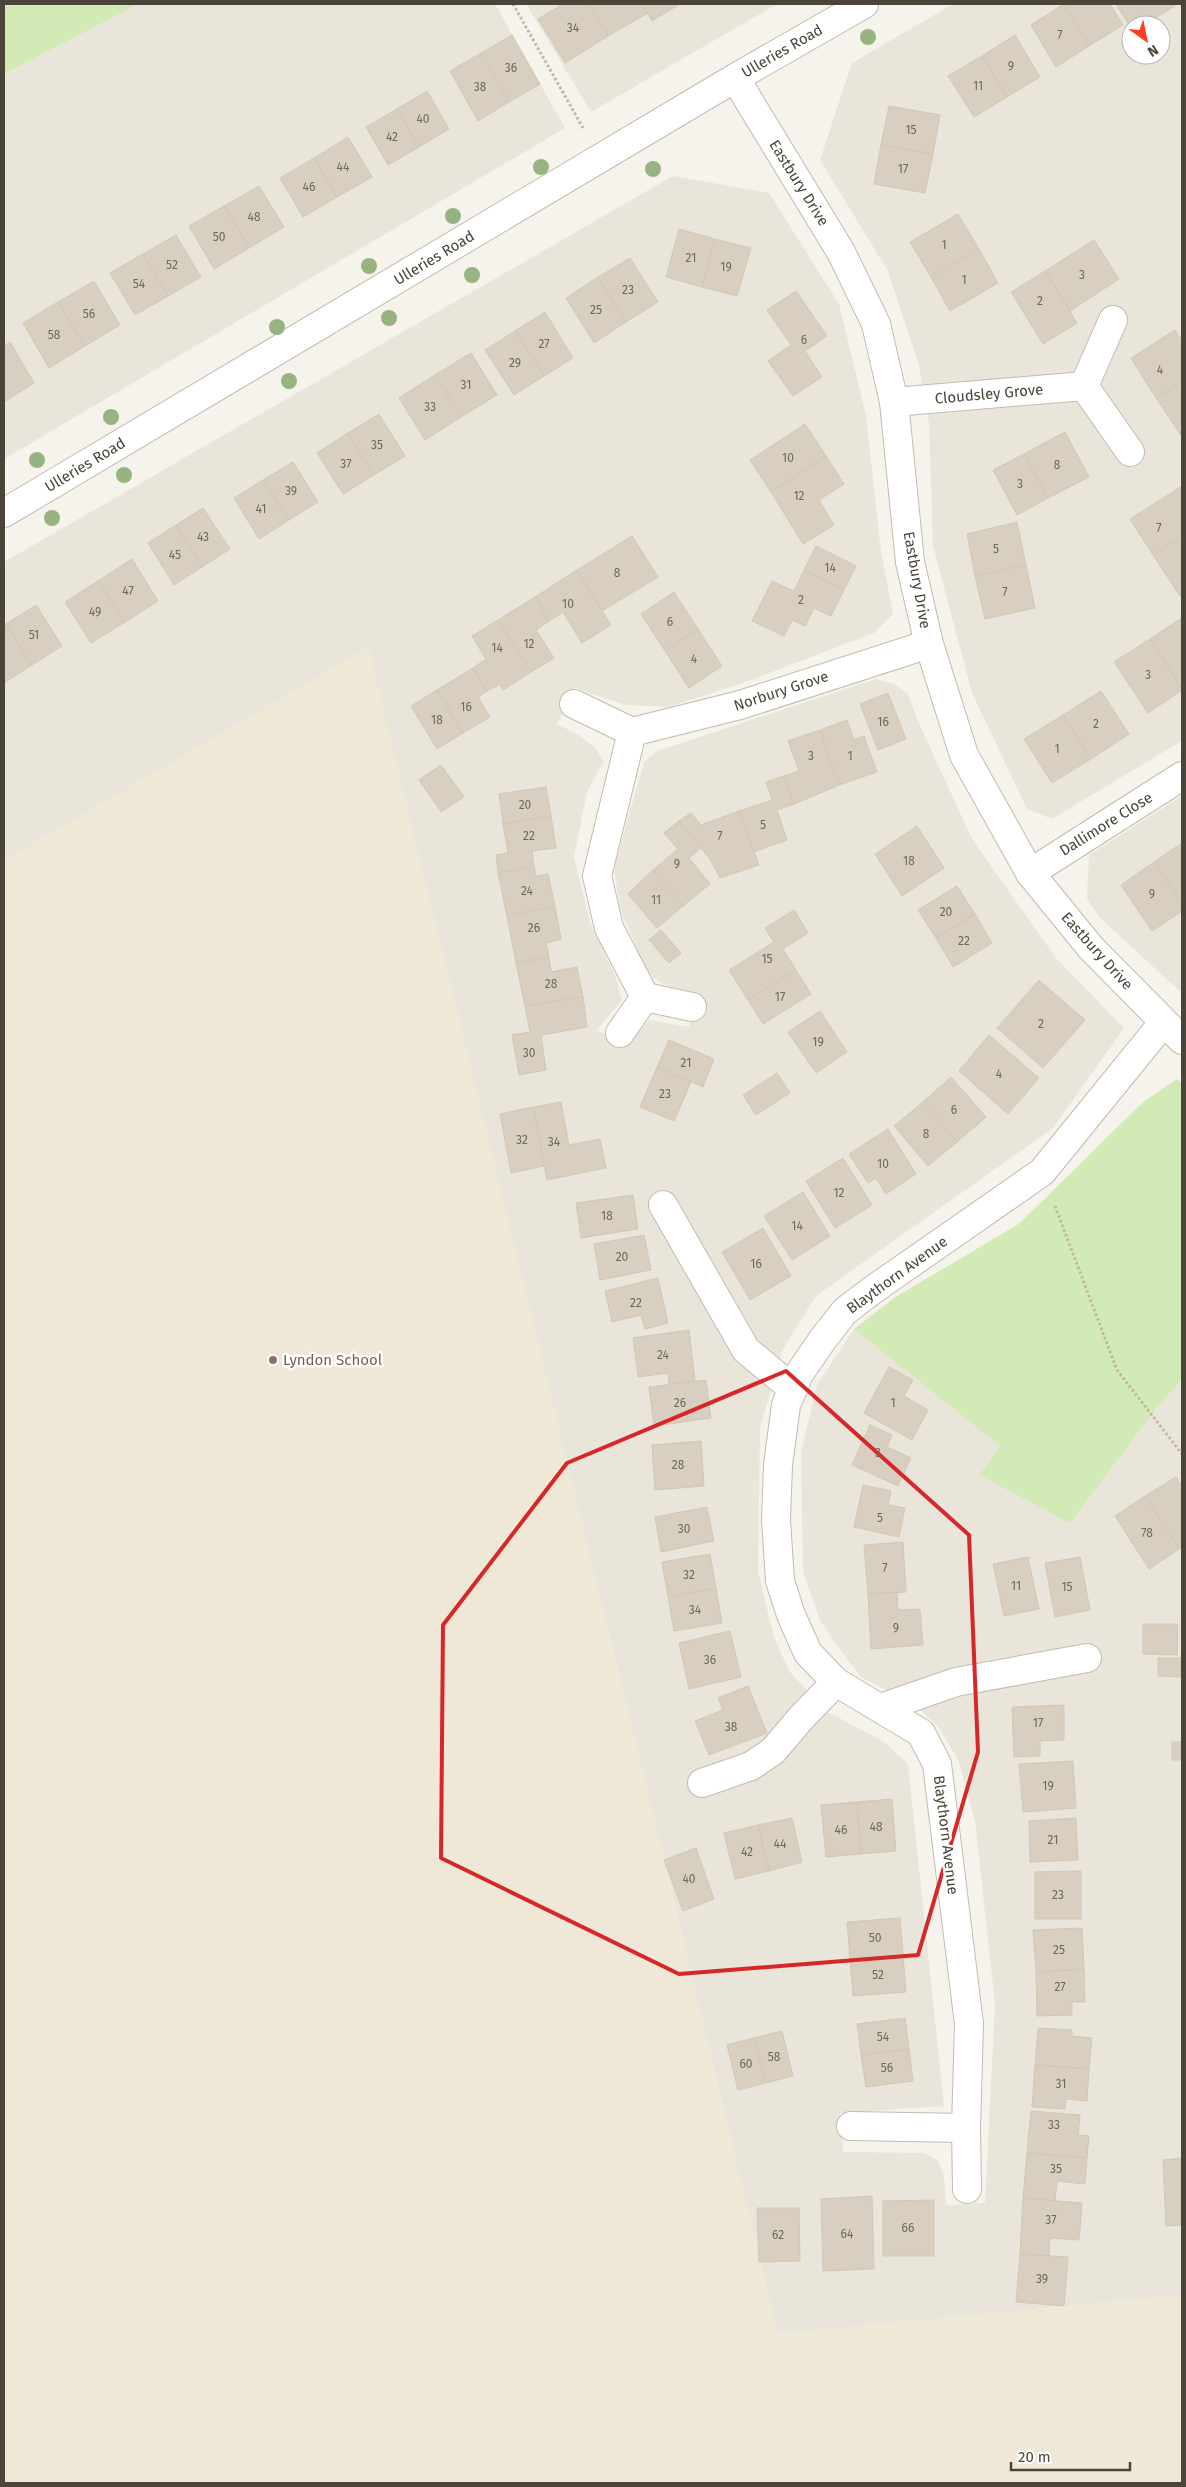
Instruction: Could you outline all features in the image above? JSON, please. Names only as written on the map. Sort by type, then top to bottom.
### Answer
[{"type":"street","name":"Ulleries Road","points":[[4,514],[735,78],[864,4]]},
{"type":"street","name":"Eastbury Drive","points":[[735,78],[842,252],[876,324],[894,402],[910,562],[929,644],[964,755],[1030,873],[1090,948],[1173,1032]]},
{"type":"street","points":[[1113,320],[1084,386],[1130,452]]},
{"type":"street","name":"Cloudsley Grove","points":[[894,402],[1084,386]]},
{"type":"street","name":"Norbury Grove","points":[[632,732],[740,705],[929,644]]},
{"type":"street","points":[[574,704],[632,732],[597,876],[609,928],[645,998]]},
{"type":"street","name":"Dallimore Close","points":[[1030,873],[1182,776]]},
{"type":"street","points":[[645,998],[692,1007]]},
{"type":"street","points":[[620,1033],[645,998]]},
{"type":"street","name":"Blaythorn Avenue","points":[[967,2189],[966,2128],[970,2024],[937,1764],[921,1733],[836,1682],[808,1653],[780,1581],[776,1520],[778,1465],[786,1405],[799,1374],[822,1339],[845,1311],[1042,1172],[1173,1032]]},
{"type":"street","points":[[663,1206],[746,1350],[793,1389]]},
{"type":"street","points":[[881,1708],[956,1682],[1087,1658]]},
{"type":"street","points":[[702,1783],[751,1766],[773,1751],[801,1718],[836,1682]]},
{"type":"street","points":[[851,2126],[966,2128]]},
{"type":"path","points":[[513,4],[600,159]]},
{"type":"path","points":[[1042,1172],[1117,1370],[1182,1454]]},
{"type":"highlighted area","points":[[786,1371],[969,1535],[978,1752],[918,1955],[679,1974],[441,1858],[443,1625],[567,1463]]},
{"type":"shaded area","points":[[139,4],[495,4],[565,128],[4,459],[4,74]]},
{"type":"shaded area","points":[[526,4],[777,4],[591,112]]},
{"type":"shaded area","points":[[953,4],[1182,4],[1182,741],[1052,819],[1027,809],[972,693],[933,546],[929,423],[919,365],[888,271],[820,160],[852,63]]},
{"type":"shaded area","points":[[673,176],[769,193],[839,304],[866,416],[881,552],[893,614],[874,633],[751,680],[669,707],[625,705],[575,688],[557,724],[579,735],[595,748],[604,761],[587,792],[574,857],[590,922],[616,978],[622,1000],[597,1030],[626,1046],[649,1020],[689,1027],[699,997],[661,983],[648,973],[620,909],[614,868],[644,762],[657,751],[876,679],[895,684],[908,694],[917,719],[972,839],[1056,958],[1124,1028],[1053,1128],[816,1296],[783,1349],[760,1428],[758,1572],[774,1637],[789,1671],[826,1711],[884,1742],[908,1764],[944,2106],[840,2113],[843,2152],[925,2153],[938,2161],[944,2176],[946,2205],[985,2203],[995,2004],[975,1821],[959,1762],[938,1726],[914,1705],[861,1677],[820,1620],[803,1572],[801,1453],[817,1385],[854,1329],[1001,1446],[979,1475],[1155,1410],[1182,1379],[1182,2295],[777,2334],[664,1860],[368,648],[4,861],[4,562]]},
{"type":"shaded area","name":"Lyndon School","points":[[368,647],[664,1860],[777,2334],[1182,2295],[1182,2483],[4,2483],[4,861]]},
{"type":"shaded area","points":[[1182,796],[1182,993],[1100,918],[1087,899],[1089,855]]},
{"type":"green space","points":[[4,4],[139,4],[4,74]]},
{"type":"green space","points":[[1177,1079],[1182,1083],[1182,1379],[1155,1410],[1070,1523],[979,1475],[1000,1446],[854,1329],[894,1298],[1020,1223],[1143,1102]]},
{"type":"building","points":[[563,4],[589,4],[608,36],[565,63],[538,19]]},
{"type":"building","points":[[589,4],[642,4],[648,13],[608,36]]},
{"type":"building","points":[[642,4],[680,4],[652,21]]},
{"type":"building","points":[[1064,4],[1110,4],[1121,22],[1121,26],[1089,46]]},
{"type":"building","points":[[1064,4],[1089,46],[1056,67],[1031,25]]},
{"type":"building","points":[[1116,4],[1173,4],[1175,6],[1160,15],[1123,15]]},
{"type":"building","points":[[512,35],[540,84],[509,102],[481,53]]},
{"type":"building","points":[[1015,35],[1040,77],[1007,97],[982,56]]},
{"type":"building","points":[[481,53],[509,102],[478,121],[450,71]]},
{"type":"building","points":[[982,56],[1007,97],[974,117],[948,76]]},
{"type":"building","points":[[427,91],[449,129],[419,147],[397,109]]},
{"type":"building","points":[[889,106],[940,115],[933,154],[881,145]]},
{"type":"building","points":[[397,109],[419,147],[388,165],[366,127]]},
{"type":"building","points":[[348,137],[372,177],[337,197],[314,158]]},
{"type":"building","points":[[881,145],[933,154],[925,193],[874,184]]},
{"type":"building","points":[[314,158],[337,197],[303,217],[280,178]]},
{"type":"building","points":[[259,186],[284,227],[249,248],[224,206]]},
{"type":"building","points":[[224,206],[249,248],[214,269],[189,226]]},
{"type":"building","points":[[958,214],[979,249],[931,277],[910,242]]},
{"type":"building","points":[[679,229],[715,239],[702,287],[666,277]]},
{"type":"building","points":[[176,235],[201,277],[168,296],[143,254]]},
{"type":"building","points":[[715,239],[751,248],[737,296],[702,287]]},
{"type":"building","points":[[1094,240],[1119,279],[1070,311],[1045,271]]},
{"type":"building","points":[[979,249],[998,283],[950,311],[931,277]]},
{"type":"building","points":[[143,254],[168,296],[135,315],[110,273]]},
{"type":"building","points":[[630,258],[658,302],[626,322],[598,277]]},
{"type":"building","points":[[1045,271],[1077,323],[1043,344],[1011,292]]},
{"type":"building","points":[[598,277],[626,322],[594,343],[566,298]]},
{"type":"building","points":[[94,281],[120,325],[85,346],[58,302]]},
{"type":"building","points":[[796,291],[827,336],[805,351],[822,377],[793,396],[768,361],[791,345],[767,310]]},
{"type":"building","points":[[58,302],[85,346],[49,368],[23,323]]},
{"type":"building","points":[[545,312],[573,358],[544,376],[515,331]]},
{"type":"building","points":[[1175,330],[1182,341],[1182,381],[1156,398],[1131,358]]},
{"type":"building","points":[[515,331],[544,376],[514,395],[485,350]]},
{"type":"building","points":[[10,342],[34,383],[4,402],[4,346]]},
{"type":"building","points":[[471,353],[497,395],[461,417],[435,375]]},
{"type":"building","points":[[435,375],[461,417],[425,440],[399,398]]},
{"type":"building","points":[[1182,381],[1182,437],[1156,398]]},
{"type":"building","points":[[379,414],[405,456],[374,475],[348,433]]},
{"type":"building","points":[[805,424],[826,456],[771,492],[750,460]]},
{"type":"building","points":[[1065,432],[1089,477],[1048,498],[1024,454]]},
{"type":"building","points":[[348,433],[374,475],[343,494],[317,453]]},
{"type":"building","points":[[1024,454],[1048,498],[1017,515],[993,470]]},
{"type":"building","points":[[826,456],[844,484],[819,500],[834,525],[803,544],[771,492]]},
{"type":"building","points":[[293,462],[318,502],[289,520],[263,480]]},
{"type":"building","points":[[263,480],[289,520],[259,539],[234,498]]},
{"type":"building","points":[[1182,486],[1182,536],[1153,555],[1130,519]]},
{"type":"building","points":[[203,508],[230,549],[202,567],[176,525]]},
{"type":"building","points":[[1017,522],[1026,565],[975,576],[967,534]]},
{"type":"building","points":[[176,525],[202,567],[174,585],[148,543]]},
{"type":"building","points":[[632,536],[658,577],[602,611],[577,570]]},
{"type":"building","points":[[1182,536],[1182,595],[1180,596],[1153,555]]},
{"type":"building","points":[[816,546],[856,566],[844,590],[804,570]]},
{"type":"building","points":[[132,559],[158,601],[125,622],[98,581]]},
{"type":"building","points":[[1026,565],[1035,608],[985,619],[975,576]]},
{"type":"building","points":[[577,570],[611,625],[582,643],[563,612],[549,621],[535,597]]},
{"type":"building","points":[[804,570],[844,590],[831,616],[814,608],[805,626],[792,620],[784,636],[752,621],[772,581],[794,591]]},
{"type":"building","points":[[98,581],[125,622],[91,643],[65,602]]},
{"type":"building","points":[[674,592],[698,629],[665,651],[641,614]]},
{"type":"building","points":[[535,597],[549,621],[536,630],[554,658],[531,672],[498,620]]},
{"type":"building","points":[[36,605],[62,646],[32,665],[6,624]]},
{"type":"building","points":[[1182,618],[1182,689],[1150,639]]},
{"type":"building","points":[[498,620],[531,672],[503,690],[500,684],[487,691],[473,668],[486,659],[472,636]]},
{"type":"building","points":[[6,624],[32,665],[4,683],[4,625]]},
{"type":"building","points":[[698,629],[722,666],[689,688],[665,651]]},
{"type":"building","points":[[1150,639],[1182,690],[1148,713],[1114,662]]},
{"type":"building","points":[[473,668],[487,691],[478,697],[490,717],[463,733],[437,690]]},
{"type":"building","points":[[437,690],[463,733],[437,749],[411,706]]},
{"type":"building","points":[[1101,691],[1129,734],[1091,759],[1063,715]]},
{"type":"building","points":[[888,693],[906,739],[878,750],[860,704]]},
{"type":"building","points":[[1063,715],[1091,759],[1052,783],[1024,739]]},
{"type":"building","points":[[847,720],[854,740],[864,736],[877,772],[839,785],[820,730]]},
{"type":"building","points":[[820,730],[839,785],[794,804],[784,776],[799,771],[788,741]]},
{"type":"building","points":[[441,765],[464,797],[441,812],[419,780]]},
{"type":"building","points":[[784,776],[794,804],[777,810],[787,840],[754,852],[739,811],[772,800],[766,782]]},
{"type":"building","points":[[546,787],[551,816],[503,824],[499,794]]},
{"type":"building","points":[[739,811],[759,865],[720,878],[710,859],[679,821],[691,813],[701,825]]},
{"type":"building","points":[[551,816],[556,848],[532,851],[534,867],[498,873],[496,855],[508,853],[503,824]]},
{"type":"building","points":[[679,821],[701,848],[689,858],[710,884],[683,906],[653,870],[678,849],[664,833]]},
{"type":"building","points":[[917,826],[944,868],[902,896],[875,854]]},
{"type":"building","points":[[1182,843],[1182,904],[1154,862]]},
{"type":"building","points":[[1154,862],[1182,904],[1182,911],[1152,931],[1121,885]]},
{"type":"building","points":[[534,867],[536,876],[548,874],[555,906],[507,916],[498,873]]},
{"type":"building","points":[[653,870],[683,906],[657,928],[628,894]]},
{"type":"building","points":[[957,886],[975,914],[936,938],[918,910]]},
{"type":"building","points":[[555,906],[561,939],[546,943],[549,957],[516,963],[507,916]]},
{"type":"building","points":[[794,910],[808,933],[783,949],[796,970],[748,1000],[729,970],[774,942],[765,928]]},
{"type":"building","points":[[975,914],[992,943],[953,967],[936,938]]},
{"type":"building","points":[[661,930],[681,953],[669,963],[649,940]]},
{"type":"building","points":[[549,957],[551,972],[577,967],[583,997],[525,1006],[516,963]]},
{"type":"building","points":[[796,970],[811,994],[763,1024],[748,1000]]},
{"type":"building","points":[[1039,980],[1085,1020],[1043,1068],[997,1028]]},
{"type":"building","points":[[583,997],[587,1027],[541,1035],[546,1070],[519,1075],[512,1035],[530,1032],[525,1006]]},
{"type":"building","points":[[820,1011],[847,1052],[816,1073],[788,1032]]},
{"type":"building","points":[[989,1035],[1039,1078],[1008,1114],[959,1071]]},
{"type":"building","points":[[669,1040],[714,1059],[703,1087],[657,1067]]},
{"type":"building","points":[[657,1067],[691,1082],[674,1121],[640,1107]]},
{"type":"building","points":[[777,1073],[790,1093],[756,1115],[743,1095]]},
{"type":"building","points":[[951,1077],[986,1117],[957,1142],[923,1102]]},
{"type":"building","points":[[561,1102],[569,1145],[600,1139],[606,1168],[547,1180],[533,1107]]},
{"type":"building","points":[[923,1102],[957,1142],[928,1166],[894,1126]]},
{"type":"building","points":[[533,1107],[544,1166],[511,1173],[500,1114]]},
{"type":"building","points":[[888,1129],[916,1174],[886,1194],[876,1178],[868,1183],[849,1154]]},
{"type":"building","points":[[843,1158],[872,1205],[835,1228],[806,1181]]},
{"type":"building","points":[[803,1192],[830,1236],[792,1260],[764,1216]]},
{"type":"building","points":[[633,1195],[638,1229],[581,1238],[576,1203]]},
{"type":"building","points":[[763,1228],[791,1276],[750,1300],[722,1252]]},
{"type":"building","points":[[644,1235],[651,1270],[600,1280],[594,1244]]},
{"type":"building","points":[[658,1278],[668,1323],[645,1329],[641,1315],[612,1322],[605,1291]]},
{"type":"building","points":[[689,1330],[695,1381],[669,1385],[668,1373],[638,1377],[633,1338]]},
{"type":"building","points":[[889,1367],[913,1380],[904,1396],[928,1410],[912,1440],[864,1413]]},
{"type":"building","points":[[706,1380],[711,1418],[654,1426],[649,1387]]},
{"type":"building","points":[[870,1425],[892,1435],[887,1447],[911,1458],[898,1486],[852,1465]]},
{"type":"building","points":[[701,1441],[704,1486],[655,1490],[652,1445]]},
{"type":"building","points":[[1176,1477],[1182,1487],[1182,1547],[1179,1549],[1145,1496]]},
{"type":"building","points":[[863,1485],[891,1491],[888,1505],[905,1508],[899,1537],[854,1527]]},
{"type":"building","points":[[1145,1496],[1179,1549],[1149,1569],[1115,1516]]},
{"type":"building","points":[[707,1507],[714,1541],[661,1552],[655,1517]]},
{"type":"building","points":[[903,1542],[906,1592],[868,1594],[864,1545]]},
{"type":"building","points":[[710,1554],[716,1588],[668,1597],[662,1562]]},
{"type":"building","points":[[1028,1557],[1039,1609],[1004,1616],[993,1564]]},
{"type":"building","points":[[1080,1557],[1090,1610],[1055,1617],[1045,1563]]},
{"type":"building","points":[[716,1588],[722,1623],[674,1631],[668,1597]]},
{"type":"building","points":[[897,1592],[898,1610],[920,1609],[923,1645],[871,1649],[868,1594]]},
{"type":"building","points":[[1143,1624],[1178,1624],[1177,1655],[1143,1654]]},
{"type":"building","points":[[730,1631],[741,1677],[689,1689],[679,1643]]},
{"type":"building","points":[[1158,1658],[1182,1658],[1182,1677],[1158,1676]]},
{"type":"building","points":[[748,1686],[767,1733],[709,1755],[695,1721],[723,1710],[718,1698]]},
{"type":"building","points":[[1064,1705],[1064,1740],[1040,1741],[1040,1756],[1014,1757],[1012,1707]]},
{"type":"building","points":[[1172,1742],[1182,1742],[1182,1760],[1172,1760]]},
{"type":"building","points":[[1073,1761],[1076,1808],[1023,1812],[1019,1764]]},
{"type":"building","points":[[892,1799],[896,1851],[861,1854],[857,1802]]},
{"type":"building","points":[[857,1802],[861,1854],[826,1857],[821,1805]]},
{"type":"building","points":[[792,1818],[802,1862],[769,1871],[758,1825]]},
{"type":"building","points":[[1076,1818],[1078,1860],[1030,1862],[1029,1821]]},
{"type":"building","points":[[758,1825],[769,1871],[735,1879],[724,1833]]},
{"type":"building","points":[[696,1848],[714,1899],[683,1911],[664,1860]]},
{"type":"building","points":[[1081,1871],[1081,1919],[1035,1919],[1035,1872]]},
{"type":"building","points":[[900,1918],[903,1955],[850,1959],[847,1922]]},
{"type":"building","points":[[1082,1928],[1084,1969],[1036,1972],[1033,1930]]},
{"type":"building","points":[[903,1955],[906,1992],[853,1996],[850,1959]]},
{"type":"building","points":[[1084,1969],[1085,2002],[1072,2002],[1072,2015],[1037,2016],[1036,1972]]},
{"type":"building","points":[[905,2018],[909,2049],[861,2055],[857,2024]]},
{"type":"building","points":[[1038,2028],[1072,2030],[1072,2036],[1092,2038],[1089,2069],[1035,2065]]},
{"type":"building","points":[[782,2031],[793,2076],[766,2083],[754,2038]]},
{"type":"building","points":[[754,2038],[766,2083],[738,2090],[727,2045]]},
{"type":"building","points":[[909,2049],[913,2081],[866,2087],[861,2055]]},
{"type":"building","points":[[1035,2065],[1089,2069],[1087,2101],[1066,2099],[1065,2109],[1032,2107]]},
{"type":"building","points":[[1031,2111],[1080,2115],[1078,2135],[1089,2136],[1087,2158],[1027,2153]]},
{"type":"building","points":[[1027,2153],[1087,2158],[1085,2184],[1057,2181],[1055,2201],[1023,2198]]},
{"type":"building","points":[[1182,2158],[1182,2225],[1166,2226],[1163,2160]]},
{"type":"building","points":[[872,2196],[874,2269],[823,2271],[821,2199]]},
{"type":"building","points":[[1023,2198],[1082,2203],[1079,2240],[1050,2238],[1049,2256],[1020,2254]]},
{"type":"building","points":[[934,2200],[934,2256],[883,2256],[883,2201]]},
{"type":"building","points":[[757,2208],[799,2208],[800,2261],[759,2262]]},
{"type":"building","points":[[1020,2254],[1068,2257],[1064,2306],[1016,2302]]},
{"type":"place","name":"Lyndon School","points":[[273,1360]]}]
